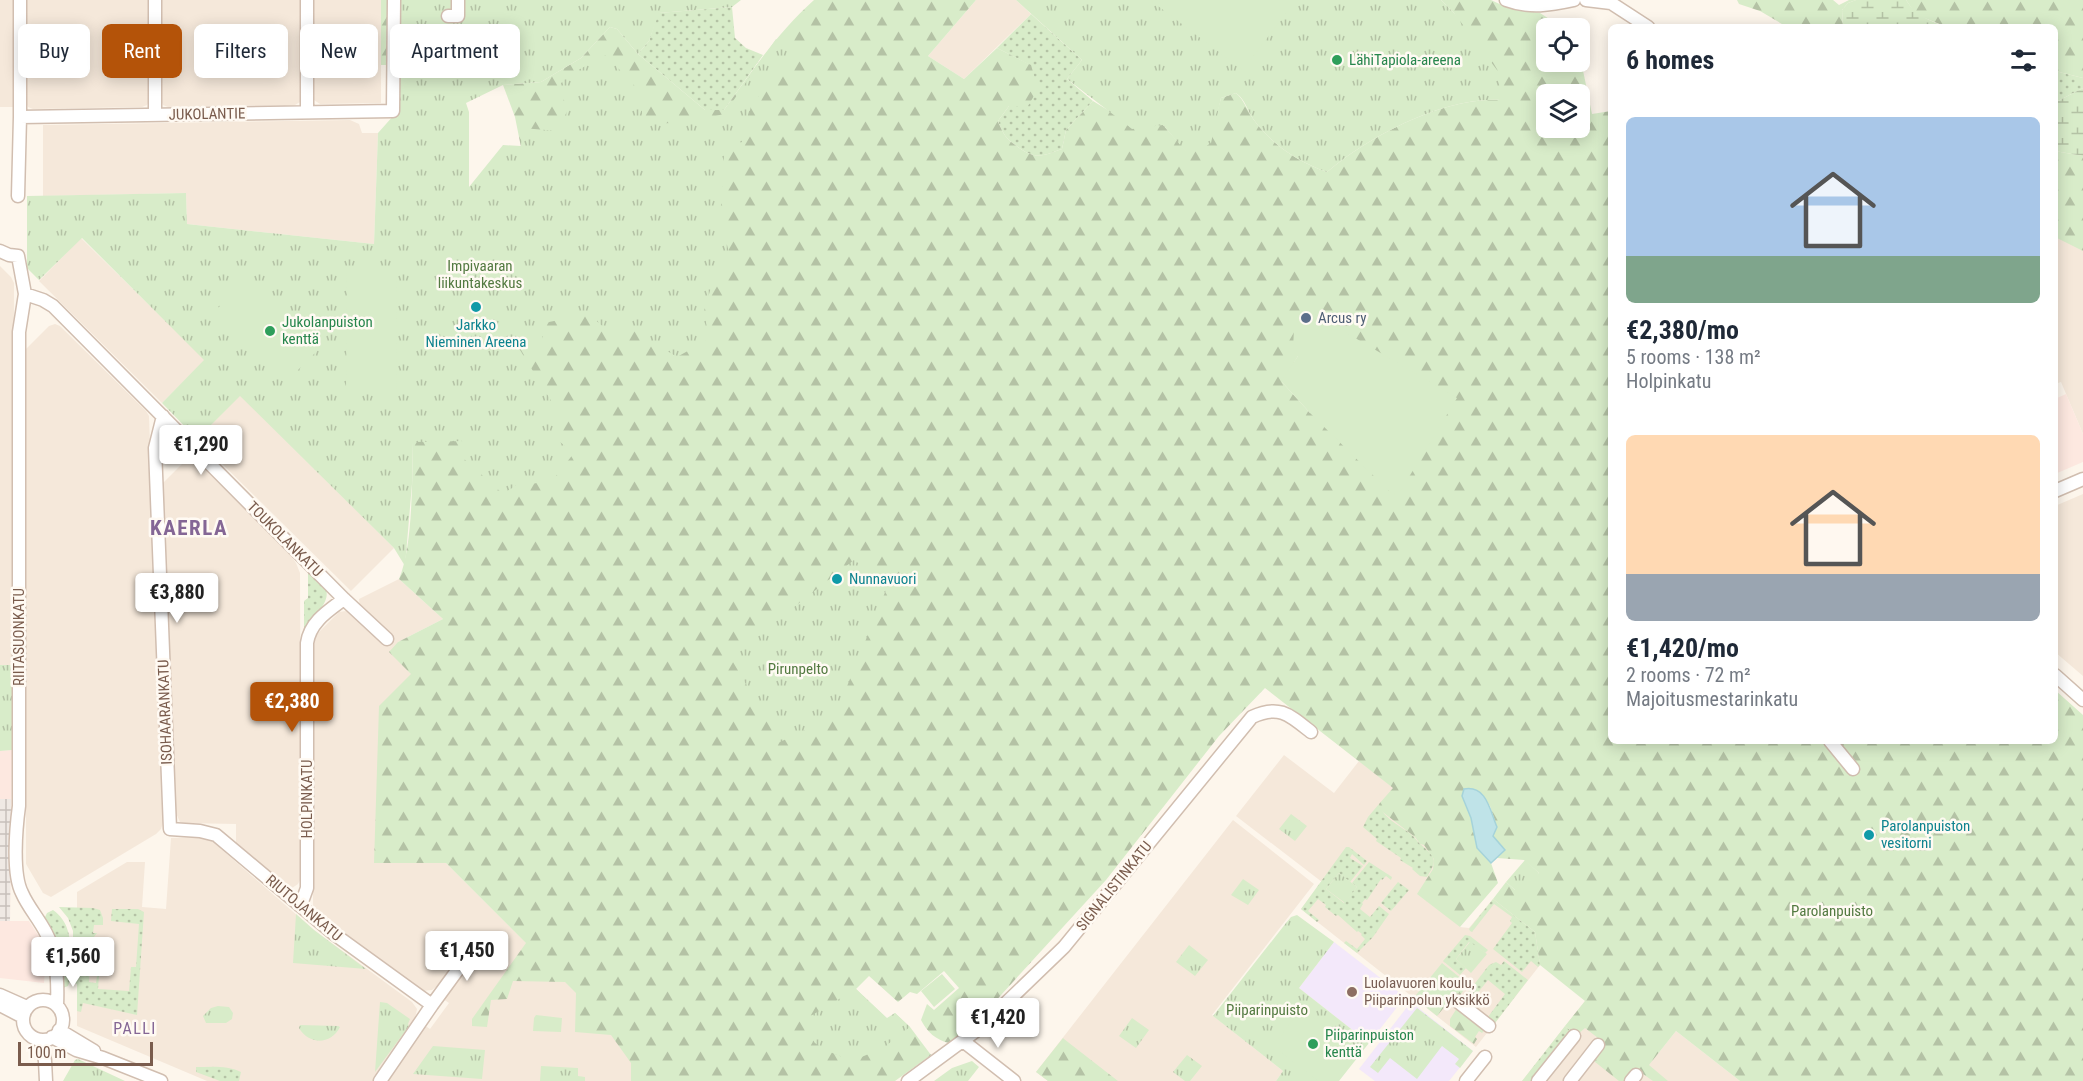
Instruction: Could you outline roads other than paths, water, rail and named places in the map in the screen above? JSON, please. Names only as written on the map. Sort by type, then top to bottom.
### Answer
[{"type":"street","points":[[18,196],[21,117],[20,0]]},
{"type":"street","points":[[155,0],[155,115]]},
{"type":"street","points":[[307,0],[308,112]]},
{"type":"street","name":"JUKOLANTIE","points":[[21,117],[393,111],[394,0]]},
{"type":"street","points":[[448,16],[458,16],[458,0]]},
{"type":"street","points":[[1506,0],[1540,6],[1575,0]]},
{"type":"street","points":[[1586,0],[1604,1],[1616,6],[1643,24]]},
{"type":"street","name":"RIITASUONKATU","points":[[0,251],[18,256],[25,294],[19,332],[17,878],[21,893],[51,942],[58,990],[57,1006]]},
{"type":"street","name":"TOUKOLANKATU","points":[[25,294],[43,300],[52,306],[344,599],[387,639]]},
{"type":"street","name":"ISOHAARANKATU","points":[[163,416],[155,448],[171,829]]},
{"type":"street","points":[[2058,490],[2083,478]]},
{"type":"street","name":"HOLPINKATU","points":[[299,905],[307,888],[308,636],[316,621],[344,599]]},
{"type":"street","points":[[2058,678],[2083,700]]},
{"type":"street","name":"SIGNALISTINKATU","points":[[908,1081],[997,1013],[1064,947],[1252,717],[1271,711],[1282,712],[1291,716],[1311,732]]},
{"type":"street","points":[[1832,744],[1853,769]]},
{"type":"street","name":"RIUTOJANKATU","points":[[171,829],[200,831],[216,835],[334,934],[432,1005]]},
{"type":"street","points":[[381,1081],[432,1005],[452,968],[478,942]]},
{"type":"street","points":[[43,999],[55,972]]},
{"type":"street","points":[[0,995],[25,1012]]},
{"type":"street","points":[[46,1081],[45,1061],[51,1036],[63,1018],[57,1006],[51,1001],[43,999],[35,1001],[25,1012],[24,1027],[30,1036],[51,1036],[80,1041],[103,1058]]},
{"type":"street","points":[[1457,1001],[1489,1026]]},
{"type":"street","points":[[0,1005],[25,1012]]},
{"type":"street","points":[[51,1036],[70,1047],[161,1081]]},
{"type":"street","points":[[1538,1081],[1574,1036]]},
{"type":"street","points":[[963,1041],[1014,1081]]},
{"type":"street","points":[[1570,1081],[1598,1045]]},
{"type":"street","points":[[45,1061],[58,1050],[70,1047]]},
{"type":"street","points":[[1466,1081],[1485,1057]]},
{"type":"water","points":[[1464,789],[1478,791],[1490,807],[1497,827],[1493,836],[1505,850],[1491,863],[1477,848],[1471,818],[1462,796]]},
{"type":"place","name":"LähiTapiola-areena","points":[[1337,60]]},
{"type":"place","name":"Jarkko Nieminen Areena","points":[[476,307]]},
{"type":"place","name":"Arcus ry","points":[[1306,318]]},
{"type":"place","name":"Jukolanpuiston kenttä","points":[[270,331]]},
{"type":"place","name":"Nunnavuori","points":[[837,579]]},
{"type":"place","name":"Parolanpuiston vesitorni","points":[[1869,835]]},
{"type":"place","name":"Luolavuoren koulu, Piiparinpolun yksikkö","points":[[1352,992]]},
{"type":"place","name":"Piiparinpuiston kenttä","points":[[1313,1044]]},
{"type":"district","name":"KAERLA","points":[[189,528]]},
{"type":"district","name":"PALLI","points":[[135,1028]]},
{"type":"park label","name":"Impivaaran liikuntakeskus","points":[[480,274]]},
{"type":"park label","name":"Pirunpelto","points":[[798,669]]},
{"type":"park label","name":"Parolanpuisto","points":[[1832,911]]},
{"type":"park label","name":"Piiparinpuisto","points":[[1267,1010]]}]
